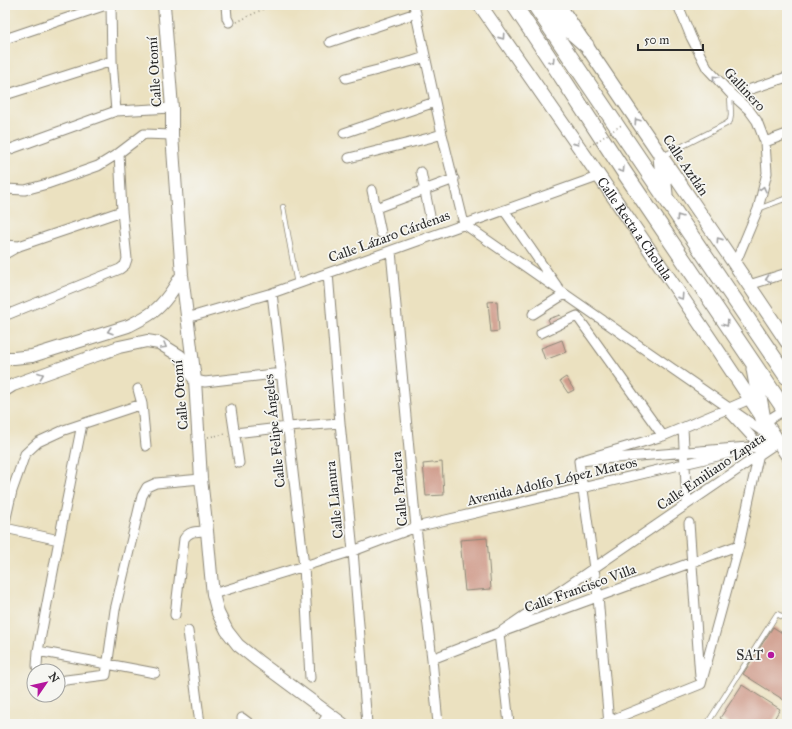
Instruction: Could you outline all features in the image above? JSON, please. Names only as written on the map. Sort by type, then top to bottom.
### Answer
[{"type":"main road","name":"Calle Recta a Cholula","points":[[480,5],[600,176],[750,399],[764,424],[787,455]]},
{"type":"main road","name":"Calle Recta a Cholula","points":[[514,5],[624,172],[786,412]]},
{"type":"main road","points":[[534,5],[588,82],[787,377]]},
{"type":"main road","points":[[541,5],[586,45]]},
{"type":"main road","name":"Calle Aztlán","points":[[559,5],[787,342]]},
{"type":"main road","points":[[661,157],[665,197]]},
{"type":"main road","points":[[754,364],[764,424]]},
{"type":"street","points":[[5,40],[106,5]]},
{"type":"street","points":[[111,5],[112,61],[116,111]]},
{"type":"street","name":"Calle Otomí","points":[[164,5],[182,275],[186,318],[195,380],[201,479],[213,594],[218,613],[227,631],[238,645],[344,724]]},
{"type":"street","points":[[226,5],[227,18],[229,22]]},
{"type":"street","name":"Gallinero","points":[[678,5],[691,37],[707,68],[730,93],[749,110],[757,121],[765,142],[767,173],[758,209],[735,264]]},
{"type":"street","points":[[330,42],[415,9],[442,134],[464,224]]},
{"type":"street","points":[[346,78],[425,57]]},
{"type":"street","points":[[5,95],[112,61]]},
{"type":"street","points":[[751,89],[787,76]]},
{"type":"street","points":[[344,133],[435,102]]},
{"type":"street","points":[[5,151],[116,111],[172,108]]},
{"type":"street","points":[[5,189],[25,190],[98,166],[119,153],[144,134],[172,135]]},
{"type":"street","points":[[349,158],[442,134]]},
{"type":"street","points":[[765,142],[787,134]]},
{"type":"street","points":[[5,314],[9,314],[120,269],[125,265],[126,259],[119,153]]},
{"type":"street","points":[[421,172],[430,216]]},
{"type":"street","name":"Calle Lázaro Cárdenas","points":[[186,318],[272,293],[600,176]]},
{"type":"street","points":[[376,208],[454,179]]},
{"type":"street","points":[[372,190],[381,233]]},
{"type":"street","points":[[504,210],[562,293],[532,314]]},
{"type":"street","points":[[5,254],[19,246],[122,212]]},
{"type":"street","name":"Calle Emiliano Zapata","points":[[464,224],[728,409],[764,424]]},
{"type":"street","points":[[5,245],[19,246]]},
{"type":"street","name":"Calle Pradera","points":[[391,251],[416,527],[432,659],[438,724]]},
{"type":"street","name":"Calle Llanura","points":[[328,273],[340,423],[354,551],[367,724]]},
{"type":"street","points":[[749,285],[787,273]]},
{"type":"street","points":[[5,358],[32,356],[128,326],[154,312],[171,292],[182,275]]},
{"type":"street","name":"Calle Felipe Ángeles","points":[[272,293],[304,566],[310,678]]},
{"type":"street","points":[[541,333],[577,316],[663,436]]},
{"type":"street","points":[[5,390],[12,385],[119,347],[146,341],[159,343],[180,356],[195,380],[205,382],[282,373]]},
{"type":"street","points":[[138,389],[142,404],[146,446]]},
{"type":"street","name":"Avenida Adolfo López Mateos","points":[[579,461],[663,436],[750,399]]},
{"type":"street","points":[[5,522],[12,491],[25,454],[38,442],[64,430],[142,404]]},
{"type":"street","points":[[232,409],[239,463]]},
{"type":"street","points":[[728,409],[760,445]]},
{"type":"street","points":[[701,684],[739,544],[764,424],[786,412]]},
{"type":"street","points":[[235,433],[340,423]]},
{"type":"street","points":[[37,663],[38,651],[82,424]]},
{"type":"street","points":[[683,428],[687,504]]},
{"type":"street","name":"Avenida Adolfo López Mateos","points":[[579,461],[760,445],[778,442]]},
{"type":"street","name":"Calle Emiliano Zapata","points":[[499,633],[778,442]]},
{"type":"street","name":"Avenida Adolfo López Mateos","points":[[213,594],[354,551],[416,527],[760,445]]},
{"type":"street","points":[[579,461],[598,597],[606,723],[701,684]]},
{"type":"street","points":[[66,680],[106,676],[115,610],[142,496],[147,487],[156,483],[201,479]]},
{"type":"street","points":[[689,523],[701,684]]},
{"type":"street","points":[[5,528],[59,540]]},
{"type":"street","points":[[175,615],[184,539],[192,532],[207,531]]},
{"type":"street","name":"Calle Francisco Villa","points":[[432,659],[739,544]]},
{"type":"street","points":[[188,631],[200,724]]},
{"type":"street","points":[[499,633],[509,724]]},
{"type":"street","points":[[38,651],[155,673]]},
{"type":"street","points":[[322,724],[329,713]]},
{"type":"street","points":[[242,718],[250,724]]},
{"type":"lane","points":[[661,157],[730,121],[730,93]]},
{"type":"lane","points":[[758,209],[787,198]]},
{"type":"lane","points":[[283,207],[298,284]]},
{"type":"lane","points":[[707,724],[777,614],[787,619]]},
{"type":"path","points":[[229,22],[235,23],[271,5]]},
{"type":"path","points":[[590,146],[623,124]]},
{"type":"path","points":[[198,438],[235,433]]},
{"type":"building","points":[[497,301],[499,331],[491,332],[488,302]]},
{"type":"building","points":[[560,315],[563,321],[551,326],[548,319]]},
{"type":"building","points":[[562,340],[566,352],[545,360],[541,348]]},
{"type":"building","points":[[566,377],[574,390],[568,393],[560,381]]},
{"type":"building","points":[[442,462],[444,495],[426,496],[423,464]]},
{"type":"building","points":[[487,538],[491,589],[465,591],[460,540]]},
{"type":"building","name":"SAT","points":[[773,627],[787,636],[787,702],[743,674]]},
{"type":"building","points":[[742,685],[780,709],[771,724],[729,724],[720,718]]},
{"type":"place","name":"SAT","points":[[771,655]]}]
